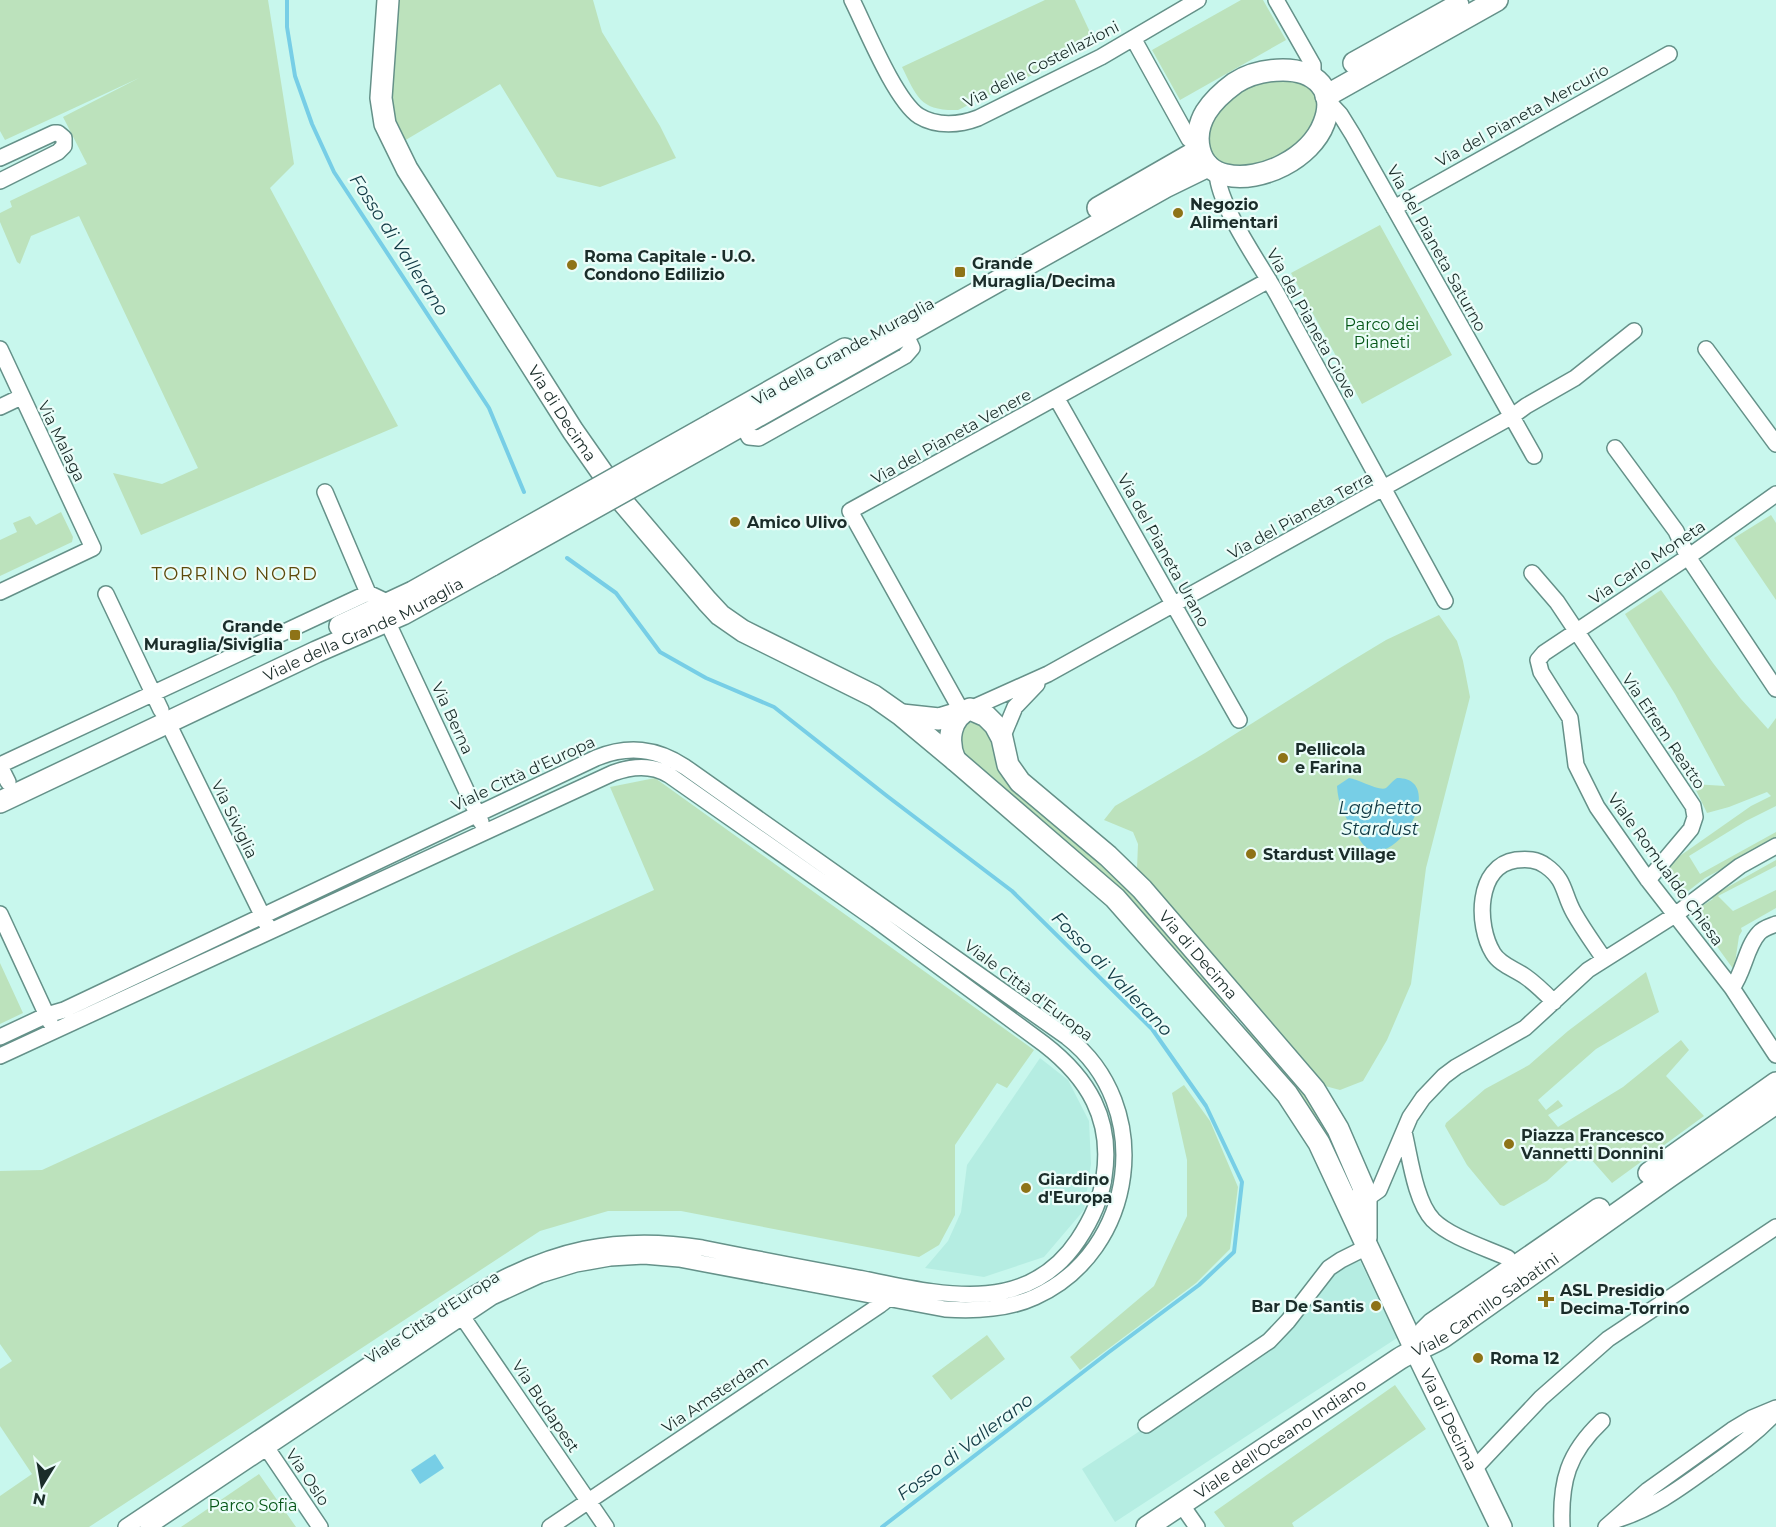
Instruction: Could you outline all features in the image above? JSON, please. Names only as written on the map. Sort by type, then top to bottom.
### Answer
[{"type":"street","name":"Via di Decima","points":[[388,0],[381,98],[386,127],[417,187],[610,486],[720,615],[743,631],[865,691],[901,715],[1115,898],[1287,1094],[1319,1143],[1500,1527]]},
{"type":"street","name":"Via delle Costellazioni","points":[[852,0],[889,76],[910,108],[926,119],[946,124],[967,123],[978,118],[1101,57],[1198,0]]},
{"type":"street","name":"Via del Pianeta Saturno","points":[[1276,0],[1313,65],[1321,88],[1353,135],[1534,456]]},
{"type":"street","points":[[1321,88],[1296,70],[1270,71],[1252,75],[1235,84],[1216,99],[1206,112],[1199,131],[1206,159],[1226,176],[1246,176],[1269,172],[1286,164],[1322,129],[1326,120],[1321,88],[1329,77],[1466,0]]},
{"type":"street","points":[[1321,88],[1497,0]]},
{"type":"street","name":"Via del Pianeta Giove","points":[[1133,38],[1188,139],[1206,159],[1226,206],[1445,601]]},
{"type":"street","name":"Via del Pianeta Mercurio","points":[[1394,208],[1669,54]]},
{"type":"street","points":[[0,158],[54,133],[64,138],[64,146],[58,152],[0,181]]},
{"type":"street","name":"Via della Grande Muraglia","points":[[715,431],[742,424],[1165,187],[1206,159]]},
{"type":"street","name":"Via della Grande Muraglia","points":[[489,558],[1206,159]]},
{"type":"street","name":"Via del Pianeta Venere","points":[[966,711],[850,511],[1057,399],[1269,280]]},
{"type":"street","name":"Via del Pianeta Terra","points":[[966,711],[1048,674],[1175,606],[1511,417],[1575,378],[1634,331]]},
{"type":"street","name":"Via Malaga","points":[[0,349],[93,548],[0,592]]},
{"type":"street","points":[[1706,349],[1776,444]]},
{"type":"street","points":[[0,407],[21,397]]},
{"type":"street","name":"Via del Pianeta Urano","points":[[1057,399],[1239,720]]},
{"type":"street","points":[[1615,448],[1676,531],[1688,557],[1776,689]]},
{"type":"street","points":[[325,492],[368,593],[388,612]]},
{"type":"street","name":"Via Carlo Moneta","points":[[1538,660],[1541,655],[1575,631],[1688,557],[1776,494]]},
{"type":"street","name":"Viale della Grande Muraglia","points":[[2,775],[388,612],[489,558]]},
{"type":"street","name":"Via Efrem Reatto","points":[[1532,573],[1550,592],[1694,808],[1695,817],[1691,829],[1648,879]]},
{"type":"street","points":[[160,708],[368,593]]},
{"type":"street","name":"Via Siviglia","points":[[106,594],[270,932]]},
{"type":"street","name":"Via Berna","points":[[388,612],[486,831]]},
{"type":"street","name":"Viale Romualdo Chiesa","points":[[1538,660],[1540,669],[1570,718],[1573,732],[1573,755],[1579,773],[1608,824],[1732,988],[1776,1055]]},
{"type":"street","points":[[1002,738],[1015,707],[1048,674]]},
{"type":"street","name":"Viale della Grande Muraglia","points":[[0,802],[160,708]]},
{"type":"street","name":"Via di Decima","points":[[901,715],[939,719],[966,711],[990,719],[1002,738],[1005,759],[1020,782],[1108,856],[1143,890],[1322,1101],[1347,1147],[1366,1197],[1367,1247]]},
{"type":"street","points":[[955,760],[950,746],[951,735],[956,721],[966,711]]},
{"type":"street","name":"Viale Città d'Europa","points":[[0,1037],[47,1015],[64,1010],[263,917],[603,755],[627,750],[658,753],[685,767],[1074,1043],[1087,1056],[1112,1093],[1122,1128],[1124,1152],[1120,1190],[1114,1213],[1092,1252],[1059,1284],[1035,1298],[1009,1306],[971,1310],[945,1309],[891,1291]]},
{"type":"street","name":"Viale Città d'Europa","points":[[0,1056],[624,769],[646,767],[665,772],[917,950],[1044,1044],[1074,1070],[1088,1089],[1099,1114],[1106,1159],[1103,1183],[1095,1206],[1082,1234],[1065,1257],[1027,1284],[997,1294],[949,1295],[891,1291],[680,1259],[625,1256],[586,1262],[540,1275],[459,1311],[147,1524],[126,1527]]},
{"type":"street","points":[[1341,1188],[1353,1196],[1373,1195],[1379,1190],[1418,1104],[1444,1076],[1525,1028],[1588,970],[1675,915],[1732,871],[1776,846]]},
{"type":"street","points":[[1554,1002],[1528,979],[1501,962],[1491,950],[1484,921],[1483,900],[1487,881],[1495,868],[1506,862],[1524,859],[1538,861],[1549,868],[1562,883],[1573,912],[1604,959]]},
{"type":"street","points":[[0,914],[54,1030]]},
{"type":"street","points":[[1732,988],[1760,932],[1776,924]]},
{"type":"street","points":[[1221,1018],[1236,1010],[1240,1004]]},
{"type":"street","name":"Viale Camillo Sabatini","points":[[1415,1349],[1425,1331],[1432,1324],[1776,1083]]},
{"type":"street","name":"Viale Camillo Sabatini","points":[[1415,1349],[1428,1346],[1443,1337],[1776,1103]]},
{"type":"street","points":[[1404,1132],[1422,1200],[1431,1216],[1450,1231],[1508,1258]]},
{"type":"street","points":[[1473,1470],[1533,1405],[1608,1339],[1776,1227]]},
{"type":"street","points":[[1146,1425],[1269,1341],[1329,1268],[1367,1247]]},
{"type":"street","name":"Via Amsterdam","points":[[550,1527],[891,1291]]},
{"type":"street","name":"Via Budapest","points":[[459,1311],[606,1527]]},
{"type":"street","name":"Viale dell'Oceano Indiano","points":[[1147,1527],[1415,1349]]},
{"type":"street","points":[[1610,1524],[1640,1513],[1668,1497],[1746,1441],[1776,1410]]},
{"type":"street","points":[[1562,1527],[1562,1493],[1568,1467],[1580,1445],[1602,1421]]},
{"type":"street","name":"Via Oslo","points":[[263,1443],[320,1527]]},
{"type":"street","points":[[1181,1504],[1197,1527]]},
{"type":"shaded area","name":"Giardino d'Europa","points":[[1040,1058],[1068,1080],[1089,1121],[1091,1164],[1084,1210],[1044,1257],[984,1277],[925,1268],[948,1241],[961,1212],[967,1165]]},
{"type":"shaded area","points":[[1360,1261],[1397,1338],[1115,1522],[1082,1469],[1280,1339],[1335,1270]]},
{"type":"green space","points":[[0,0],[268,0],[294,164],[270,188],[398,426],[141,535],[113,473],[162,484],[198,468],[79,216],[31,236],[20,264],[17,262],[0,222],[0,213],[12,207],[10,201],[87,164],[63,117],[139,78],[5,140],[0,131]]},
{"type":"green space","points":[[397,0],[593,0],[602,32],[660,126],[676,158],[600,187],[557,177],[500,84],[404,141],[393,122],[388,95]]},
{"type":"green space","points":[[1045,0],[1075,0],[1096,45],[958,110],[935,108],[921,100],[916,94],[902,67]]},
{"type":"green space","points":[[1241,0],[1263,0],[1286,40],[1180,100],[1152,50]]},
{"type":"green space","points":[[1261,80],[1299,80],[1312,90],[1319,106],[1313,129],[1285,156],[1244,169],[1222,163],[1215,158],[1208,145],[1209,124],[1226,100]]},
{"type":"green space","name":"Parco dei Pianeti","points":[[1380,225],[1452,355],[1362,404],[1291,273]]},
{"type":"green space","points":[[61,512],[73,537],[72,542],[0,576],[0,540],[17,532],[13,523],[30,516],[36,525]]},
{"type":"green space","points":[[1771,515],[1776,523],[1776,600],[1734,538]]},
{"type":"green space","points":[[1661,590],[1713,663],[1768,729],[1776,718],[1776,806],[1746,821],[1689,856],[1700,874],[1776,832],[1776,840],[1705,878],[1679,898],[1667,879],[1670,864],[1751,806],[1771,796],[1767,792],[1707,813],[1693,784],[1725,786],[1675,694],[1625,614]]},
{"type":"green space","points":[[1439,615],[1457,641],[1470,697],[1426,868],[1411,984],[1387,1040],[1363,1081],[1340,1090],[1325,1086],[1137,869],[1138,844],[1133,832],[1104,820],[1115,806],[1205,753],[1343,666],[1386,640]]},
{"type":"green space","points":[[969,723],[978,723],[990,733],[1000,774],[1010,787],[1123,884],[1227,1003],[1225,1006],[1219,1005],[1120,888],[958,751],[962,727]]},
{"type":"green space","points":[[655,778],[1034,1050],[1007,1088],[997,1083],[955,1145],[955,1215],[939,1245],[919,1257],[681,1211],[608,1211],[540,1231],[89,1527],[0,1527],[0,1496],[32,1474],[0,1426],[0,1369],[12,1361],[0,1344],[0,1171],[42,1170],[654,890],[610,787]]},
{"type":"green space","points":[[1776,860],[1776,866],[1718,896],[1733,911],[1776,890],[1776,908],[1741,928],[1734,970],[1697,919],[1697,909],[1713,899],[1710,897]]},
{"type":"green space","points":[[0,963],[23,1013],[0,1024]]},
{"type":"green space","name":"Piazza Francesco Vannetti Donnini","points":[[1646,972],[1659,1012],[1596,1049],[1538,1100],[1546,1110],[1558,1100],[1563,1106],[1548,1115],[1558,1127],[1623,1087],[1681,1040],[1689,1050],[1666,1076],[1704,1116],[1612,1183],[1582,1149],[1547,1181],[1504,1206],[1500,1205],[1467,1165],[1445,1126],[1446,1123],[1485,1089],[1529,1065],[1568,1031]]},
{"type":"green space","points":[[1249,1026],[1313,1105],[1323,1120],[1344,1167],[1339,1169],[1309,1107],[1244,1030]]},
{"type":"green space","points":[[1184,1085],[1210,1121],[1238,1187],[1230,1249],[1196,1283],[1080,1370],[1070,1357],[1154,1286],[1187,1216],[1187,1160],[1172,1093]]},
{"type":"green space","points":[[987,1335],[1005,1359],[951,1400],[932,1376]]},
{"type":"green space","points":[[1395,1385],[1426,1429],[1292,1523],[1294,1527],[1225,1527],[1214,1512]]},
{"type":"green space","name":"Parco Sofia","points":[[259,1474],[296,1527],[181,1527]]},
{"type":"water","name":"Laghetto Stardust","points":[[1349,778],[1383,789],[1397,778],[1412,782],[1418,792],[1418,805],[1413,820],[1404,835],[1392,846],[1379,851],[1367,848],[1361,841],[1343,811],[1339,799],[1337,786]]},
{"type":"water","points":[[435,1454],[444,1468],[420,1484],[411,1470]]},
{"type":"waterway","name":"Fosso di Vallerano","points":[[287,0],[287,27],[295,76],[312,124],[334,172],[489,408],[524,492]]},
{"type":"waterway","name":"Fosso di Vallerano","points":[[567,558],[616,593],[660,652],[706,678],[774,707],[1012,891],[1152,1029],[1206,1106],[1242,1182],[1234,1252],[1199,1285],[882,1527]]},
{"type":"place","name":"Negozio Alimentari","points":[[1178,213]]},
{"type":"place","name":"Roma Capitale - U.O. Condono Edilizio","points":[[572,265]]},
{"type":"place","name":"Grande Muraglia/Decima","points":[[960,272]]},
{"type":"place","name":"Amico Ulivo","points":[[735,522]]},
{"type":"place","name":"Grande Muraglia/Siviglia","points":[[295,635]]},
{"type":"place","name":"Pellicola e Farina","points":[[1283,758]]},
{"type":"place","name":"Stardust Village","points":[[1251,854]]},
{"type":"place","name":"Piazza Francesco Vannetti Donnini","points":[[1509,1144]]},
{"type":"place","name":"Giardino d'Europa","points":[[1026,1188]]},
{"type":"place","name":"ASL Presidio Decima-Torrino","points":[[1546,1299]]},
{"type":"place","name":"Bar De Santis","points":[[1376,1306]]},
{"type":"place","name":"Roma 12","points":[[1478,1358]]},
{"type":"district","name":"TORRINO NORD","points":[[235,574]]}]
